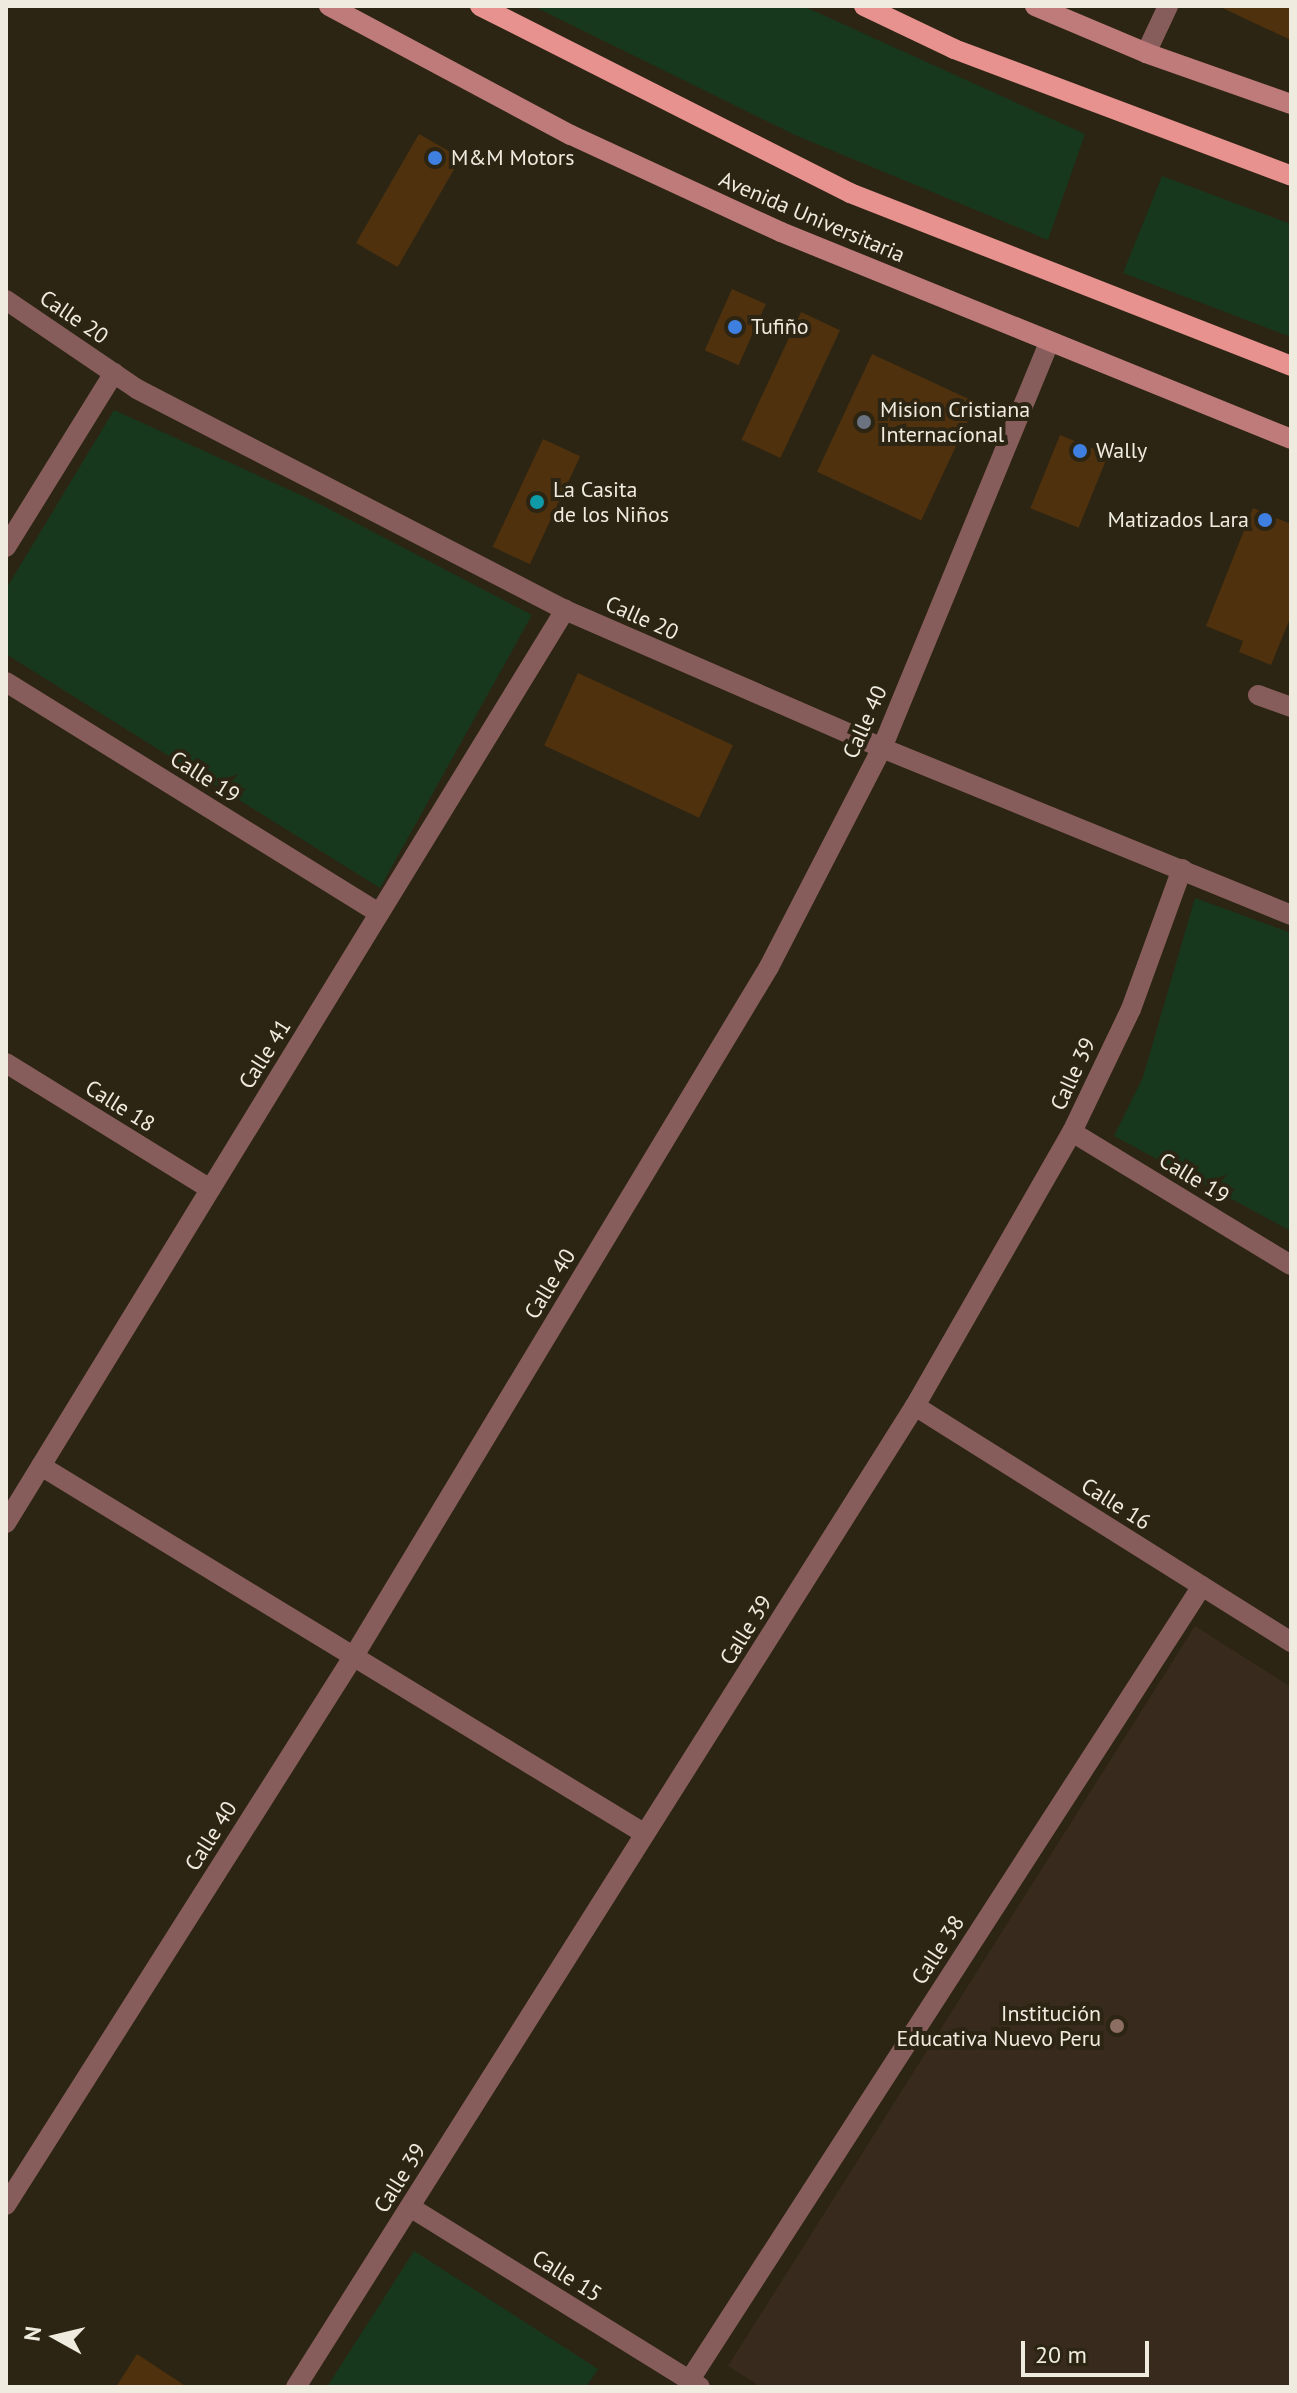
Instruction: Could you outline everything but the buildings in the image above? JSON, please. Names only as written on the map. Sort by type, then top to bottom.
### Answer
[{"type":"main road","name":"Avenida Universitaria","points":[[329,6],[571,135],[781,232],[1291,439]]},
{"type":"main road","name":"Avenida Universitaria","points":[[480,6],[850,193],[1291,366]]},
{"type":"main road","points":[[864,6],[954,49],[1291,176]]},
{"type":"main road","points":[[1035,6],[1146,53],[1291,104]]},
{"type":"street","points":[[1146,53],[1168,6]]},
{"type":"street","name":"Calle 20","points":[[6,300],[114,373],[565,610],[882,748],[1291,915]]},
{"type":"street","name":"Calle 40","points":[[6,2205],[355,1654],[769,967],[882,748],[1049,343]]},
{"type":"street","points":[[6,547],[114,373]]},
{"type":"street","name":"Calle 41","points":[[6,1523],[565,610]]},
{"type":"street","name":"Calle 19","points":[[6,682],[379,913]]},
{"type":"street","points":[[1258,695],[1291,707]]},
{"type":"street","name":"Calle 39","points":[[296,2387],[915,1406],[1072,1132],[1131,1009],[1182,869]]},
{"type":"street","name":"Calle 18","points":[[6,1063],[210,1189]]},
{"type":"street","name":"Calle 19","points":[[1072,1132],[1291,1265]]},
{"type":"street","name":"Calle 16","points":[[915,1406],[1291,1642]]},
{"type":"street","points":[[41,1466],[355,1654],[645,1834]]},
{"type":"street","name":"Calle 38","points":[[694,2384],[1202,1586]]},
{"type":"street","name":"Calle 15","points":[[410,2207],[694,2384]]},
{"type":"shaded area","name":"Institución Educativa Nuevo Peru","points":[[1195,1626],[1291,1687],[1291,2387],[761,2387],[728,2366]]},
{"type":"green space","points":[[533,6],[803,6],[1085,134],[1048,240],[795,135]]},
{"type":"green space","points":[[1162,176],[1291,224],[1291,337],[1123,273]]},
{"type":"green space","points":[[114,410],[314,501],[532,615],[380,888],[6,654],[6,589]]},
{"type":"green space","points":[[1195,898],[1291,933],[1291,1231],[1114,1136],[1143,1077]]},
{"type":"green space","points":[[414,2251],[598,2369],[586,2387],[327,2387]]},
{"type":"place","name":"M&M Motors","points":[[435,158]]},
{"type":"place","name":"Tufiño","points":[[735,327]]},
{"type":"place","name":"Mision Cristiana Internacíonal","points":[[864,422]]},
{"type":"place","name":"Wally","points":[[1080,451]]},
{"type":"place","name":"La Casita de los Niños","points":[[537,502]]},
{"type":"place","name":"Matizados Lara","points":[[1265,520]]},
{"type":"place","name":"Institución Educativa Nuevo Peru","points":[[1117,2026]]}]
